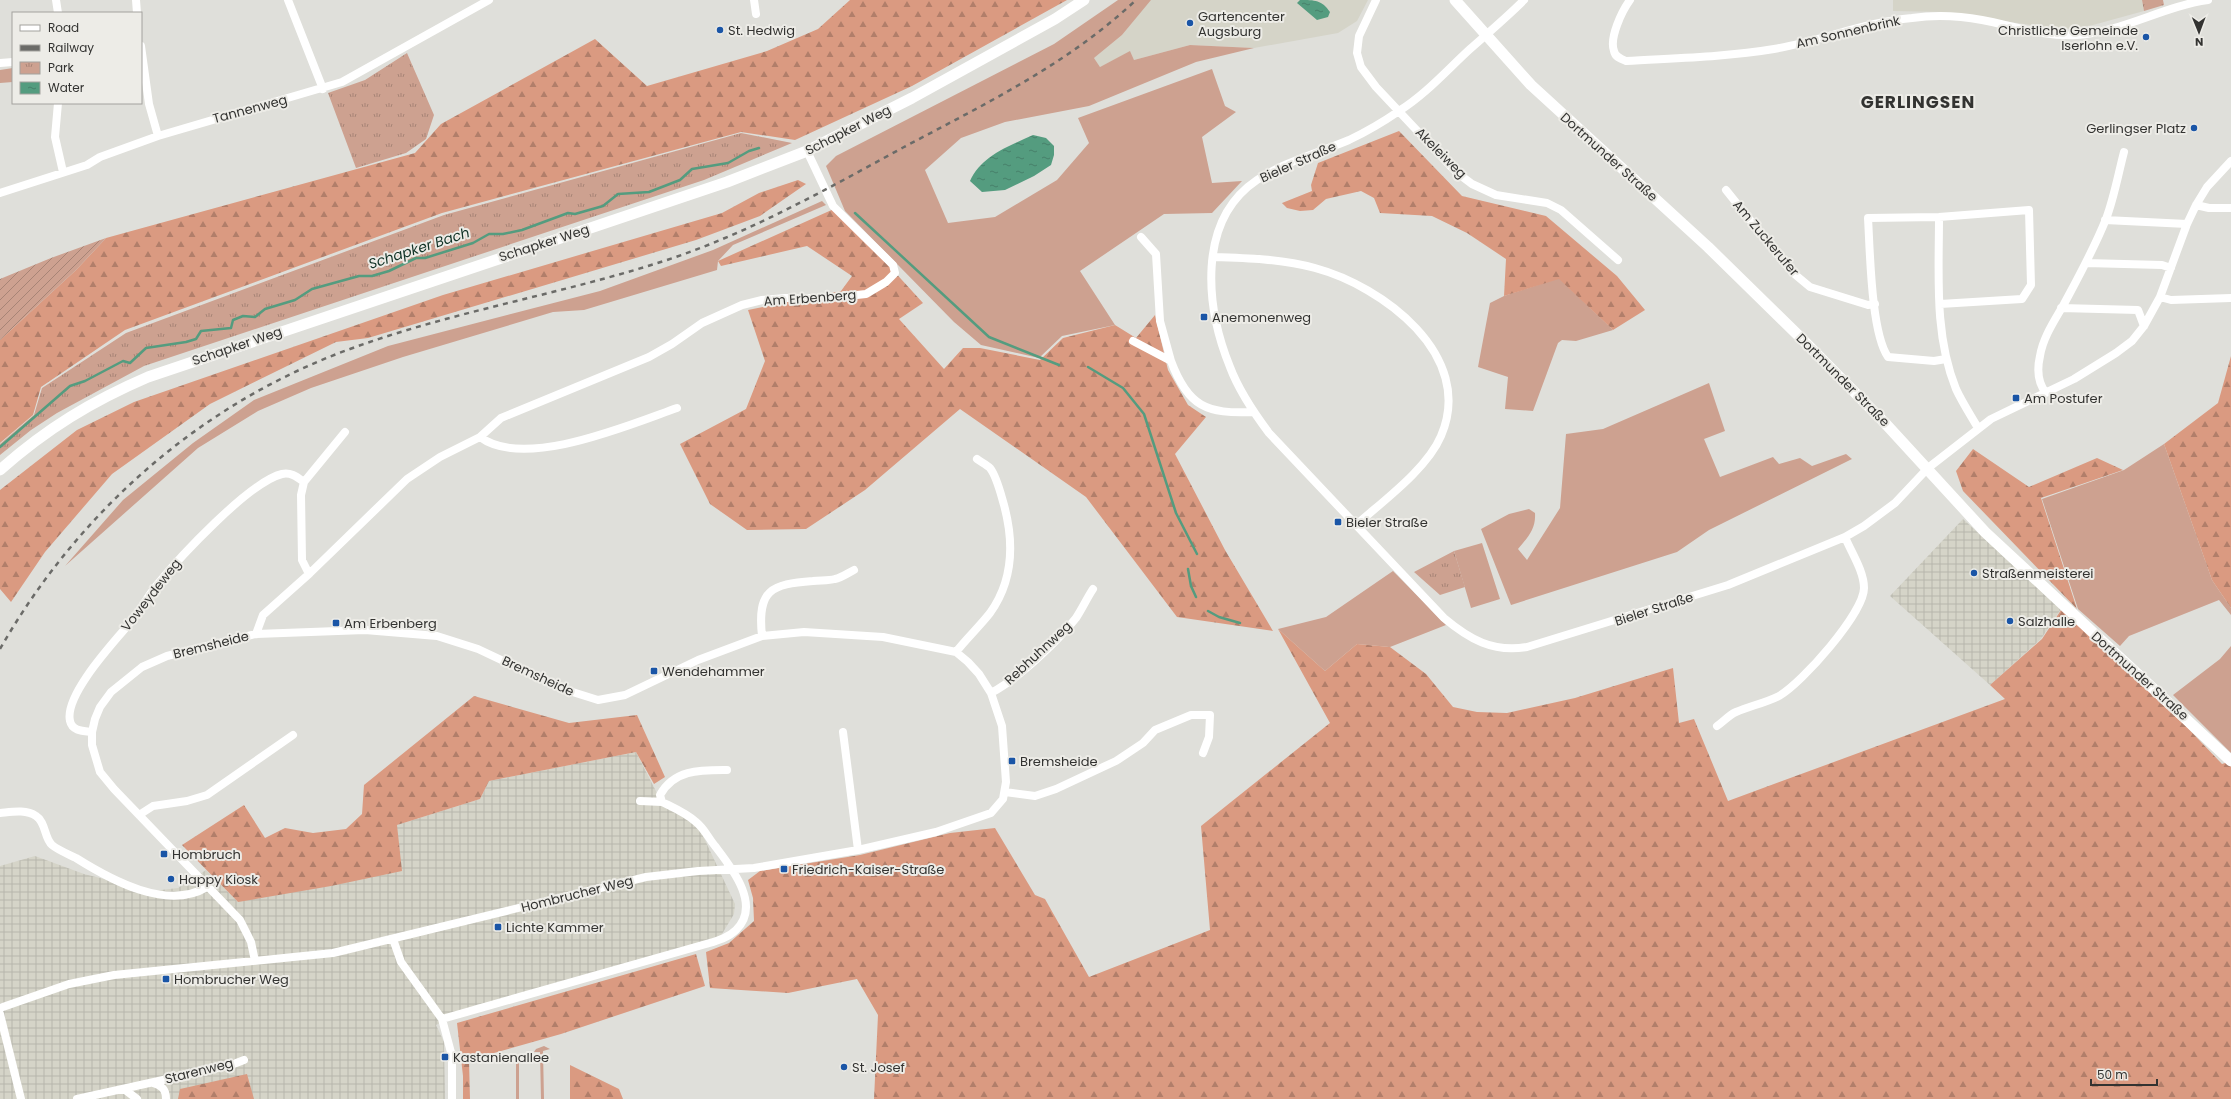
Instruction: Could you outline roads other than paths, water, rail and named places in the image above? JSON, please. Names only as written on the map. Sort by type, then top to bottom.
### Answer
[{"type":"street","points":[[56,0],[58,12]]},
{"type":"street","points":[[136,0],[137,12]]},
{"type":"street","points":[[288,0],[323,88]]},
{"type":"street","name":"Tannenweg","points":[[0,193],[87,164],[100,157],[158,136],[342,82],[490,0]]},
{"type":"street","points":[[754,0],[756,14]]},
{"type":"street","name":"Schapker Weg","points":[[0,470],[37,439],[64,420],[120,389],[148,377],[690,195],[807,151],[919,94],[1055,19],[1084,0]]},
{"type":"street","name":"Akeleiweg","points":[[1376,0],[1359,36],[1357,53],[1361,66],[1376,87],[1456,172],[1472,184],[1496,195],[1547,203],[1561,210],[1618,260]]},
{"type":"street","name":"Dortmunder Straße","points":[[1455,0],[1531,85],[1708,247],[1782,319],[1928,468],[1985,532],[2231,761]]},
{"type":"street","name":"Bieler Straße","points":[[1524,0],[1425,92],[1399,111],[1349,140],[1270,172],[1255,181],[1240,193],[1226,213],[1217,236],[1213,257],[1212,299],[1219,335],[1230,368],[1253,412],[1286,453],[1444,618],[1463,634],[1487,646],[1514,650],[1540,644],[1728,585],[1845,536],[1864,526],[1895,503],[1928,468],[1991,419],[2098,366],[2132,341],[2144,326],[2160,297],[2187,224],[2196,205],[2207,187],[2231,161]]},
{"type":"street","name":"Am Sonnenbrink","points":[[1630,0],[1621,14],[1614,36],[1613,51],[1618,57],[1626,61],[1774,49],[1884,21],[1914,17],[1941,17],[1981,20],[2052,35],[2078,35],[2097,32],[2174,8],[2208,0]]},
{"type":"street","points":[[142,53],[149,104],[158,136]]},
{"type":"street","points":[[0,63],[12,62]]},
{"type":"street","points":[[58,104],[55,137],[63,172]]},
{"type":"street","name":"Am Erbenberg","points":[[256,634],[263,615],[309,574],[407,479],[440,457],[480,437],[501,418],[648,357],[672,344],[702,323],[730,309],[762,300],[829,298],[866,294],[886,282],[895,273],[893,265],[834,206],[807,151]]},
{"type":"street","points":[[2046,393],[2041,387],[2039,378],[2040,356],[2046,335],[2086,263],[2105,220],[2114,195],[2124,152]]},
{"type":"street","name":"Am Zuckerufer","points":[[1726,190],[1792,272],[1810,287],[1868,305],[1875,304]]},
{"type":"street","points":[[2196,205],[2209,208],[2231,208]]},
{"type":"street","points":[[1940,304],[2022,299],[2030,285],[2029,210],[1939,217],[1868,218],[1875,304],[1882,349],[1888,357],[1934,361],[1946,359]]},
{"type":"street","points":[[1939,217],[1940,304],[1946,359],[1956,390],[1978,428]]},
{"type":"street","points":[[2105,220],[2187,224]]},
{"type":"street","points":[[1141,237],[1156,254],[1160,321],[1175,372],[1190,394],[1204,408],[1232,413],[1253,412]]},
{"type":"street","points":[[1213,257],[1292,263],[1341,277],[1365,288],[1385,301],[1402,315],[1431,347],[1444,375],[1447,396],[1447,415],[1441,435],[1426,461],[1356,525]]},
{"type":"street","points":[[2086,263],[2162,265],[2171,268]]},
{"type":"street","points":[[2160,297],[2171,300],[2231,298]]},
{"type":"street","points":[[2061,308],[2138,310],[2144,326]]},
{"type":"street","points":[[1133,341],[1171,361]]},
{"type":"street","points":[[480,437],[490,444],[509,449],[553,446],[592,438],[678,408]]},
{"type":"street","points":[[309,574],[302,560],[301,494],[304,482],[345,432]]},
{"type":"street","points":[[956,652],[990,613],[999,598],[1008,576],[1011,540],[1001,495],[990,469],[978,459]]},
{"type":"street","name":"Voweydeweg","points":[[92,732],[77,730],[72,726],[69,713],[71,704],[90,672],[132,621],[156,586],[185,553],[242,498],[276,476],[284,474],[294,475],[304,482]]},
{"type":"street","points":[[1717,726],[1735,712],[1779,696],[1795,685],[1812,669],[1856,611],[1862,597],[1863,580],[1845,536]]},
{"type":"street","points":[[762,636],[760,615],[765,597],[775,587],[787,582],[835,579],[854,570]]},
{"type":"street","name":"Rebhuhnweg","points":[[991,693],[1006,684],[1040,654],[1075,618],[1093,589]]},
{"type":"street","name":"Bremsheide","points":[[255,961],[251,942],[240,920],[207,887],[100,772],[95,758],[92,732],[100,707],[111,692],[142,667],[167,656],[256,634],[365,630],[437,636],[478,649],[563,689],[598,700],[625,694],[698,660],[762,636],[804,632],[883,637],[956,652],[980,674],[991,693],[1002,726],[1006,761],[1005,792]]},
{"type":"street","points":[[1005,792],[1035,796],[1061,787],[1116,761],[1143,743],[1155,730],[1191,715],[1210,715],[1209,737],[1203,753]]},
{"type":"street","points":[[843,732],[858,850]]},
{"type":"street","points":[[139,815],[153,806],[188,801],[207,795],[293,735]]},
{"type":"street","points":[[662,802],[660,795],[664,786],[674,778],[703,770],[727,770]]},
{"type":"street","name":"Hombrucher Weg","points":[[0,1008],[69,984],[107,977],[320,955],[393,939],[646,877],[754,868],[858,850],[936,832],[991,813],[1000,806],[1005,792]]},
{"type":"street","points":[[442,1020],[706,944],[731,935],[741,924],[745,909],[741,884],[732,869],[698,823],[683,812],[662,802],[640,801]]},
{"type":"street","points":[[0,813],[32,813],[38,817],[50,844],[123,884],[145,892],[165,894],[196,893],[207,887]]},
{"type":"street","points":[[393,939],[401,962],[442,1020],[452,1056],[452,1099]]},
{"type":"street","points":[[0,1014],[21,1099]]},
{"type":"street","name":"Starenweg","points":[[77,1099],[231,1065],[244,1060]]},
{"type":"street","name":"Starenweg","points":[[153,1083],[161,1086],[166,1091],[166,1099]]},
{"type":"street","points":[[124,1089],[137,1099]]},
{"type":"water","points":[[1300,0],[1321,3],[1330,12],[1328,17],[1317,20],[1297,3]]},
{"type":"water","points":[[1033,135],[1046,138],[1054,146],[1054,155],[1051,165],[1034,176],[1005,190],[982,192],[970,181],[975,172],[988,158]]},
{"type":"waterway","name":"Schapker Bach","points":[[0,447],[70,386],[85,381],[123,361],[130,363],[146,348],[196,339],[201,331],[231,328],[233,320],[243,316],[255,317],[265,309],[295,300],[312,289],[359,276],[372,276],[389,271],[416,258],[425,258],[473,243],[489,234],[503,234],[522,230],[568,213],[575,214],[603,206],[618,194],[649,192],[680,180],[692,169],[728,163],[749,151],[759,148]]},
{"type":"waterway","points":[[855,213],[989,337],[1059,365]]},
{"type":"waterway","points":[[1088,367],[1123,388],[1144,414],[1176,513],[1197,554]]},
{"type":"waterway","points":[[1188,569],[1191,586],[1196,597]]},
{"type":"waterway","points":[[1208,611],[1219,617],[1240,623]]},
{"type":"railway","points":[[0,649],[31,599],[67,552],[106,508],[148,468],[194,432],[243,399],[295,372],[350,349],[428,324],[588,283],[667,260],[698,249],[759,223],[817,194],[965,115],[1025,81],[1082,44],[1110,23],[1136,0]]},
{"type":"place","name":"Gartencenter Augsburg","points":[[1190,23]]},
{"type":"place","name":"St. Hedwig","points":[[720,30]]},
{"type":"place","name":"Christliche Gemeinde Iserlohn e.V.","points":[[2146,37]]},
{"type":"place","name":"Gerlingser Platz","points":[[2194,128]]},
{"type":"place","name":"Anemonenweg","points":[[1204,317]]},
{"type":"place","name":"Am Postufer","points":[[2016,398]]},
{"type":"place","name":"Bieler Straße","points":[[1338,522]]},
{"type":"place","name":"Straßenmeisterei","points":[[1974,573]]},
{"type":"place","name":"Salzhalle","points":[[2010,621]]},
{"type":"place","name":"Am Erbenberg","points":[[336,623]]},
{"type":"place","name":"Wendehammer","points":[[654,671]]},
{"type":"place","name":"Bremsheide","points":[[1012,761]]},
{"type":"place","name":"Hombruch","points":[[164,854]]},
{"type":"place","name":"Friedrich-Kaiser-Straße","points":[[784,869]]},
{"type":"place","name":"Happy Kiosk","points":[[171,879]]},
{"type":"place","name":"Lichte Kammer","points":[[498,927]]},
{"type":"place","name":"Hombrucher Weg","points":[[166,979]]},
{"type":"place","name":"Kastanienallee","points":[[445,1057]]},
{"type":"place","name":"St. Josef","points":[[844,1067]]},
{"type":"district","name":"GERLINGSEN","points":[[1918,102]]}]
